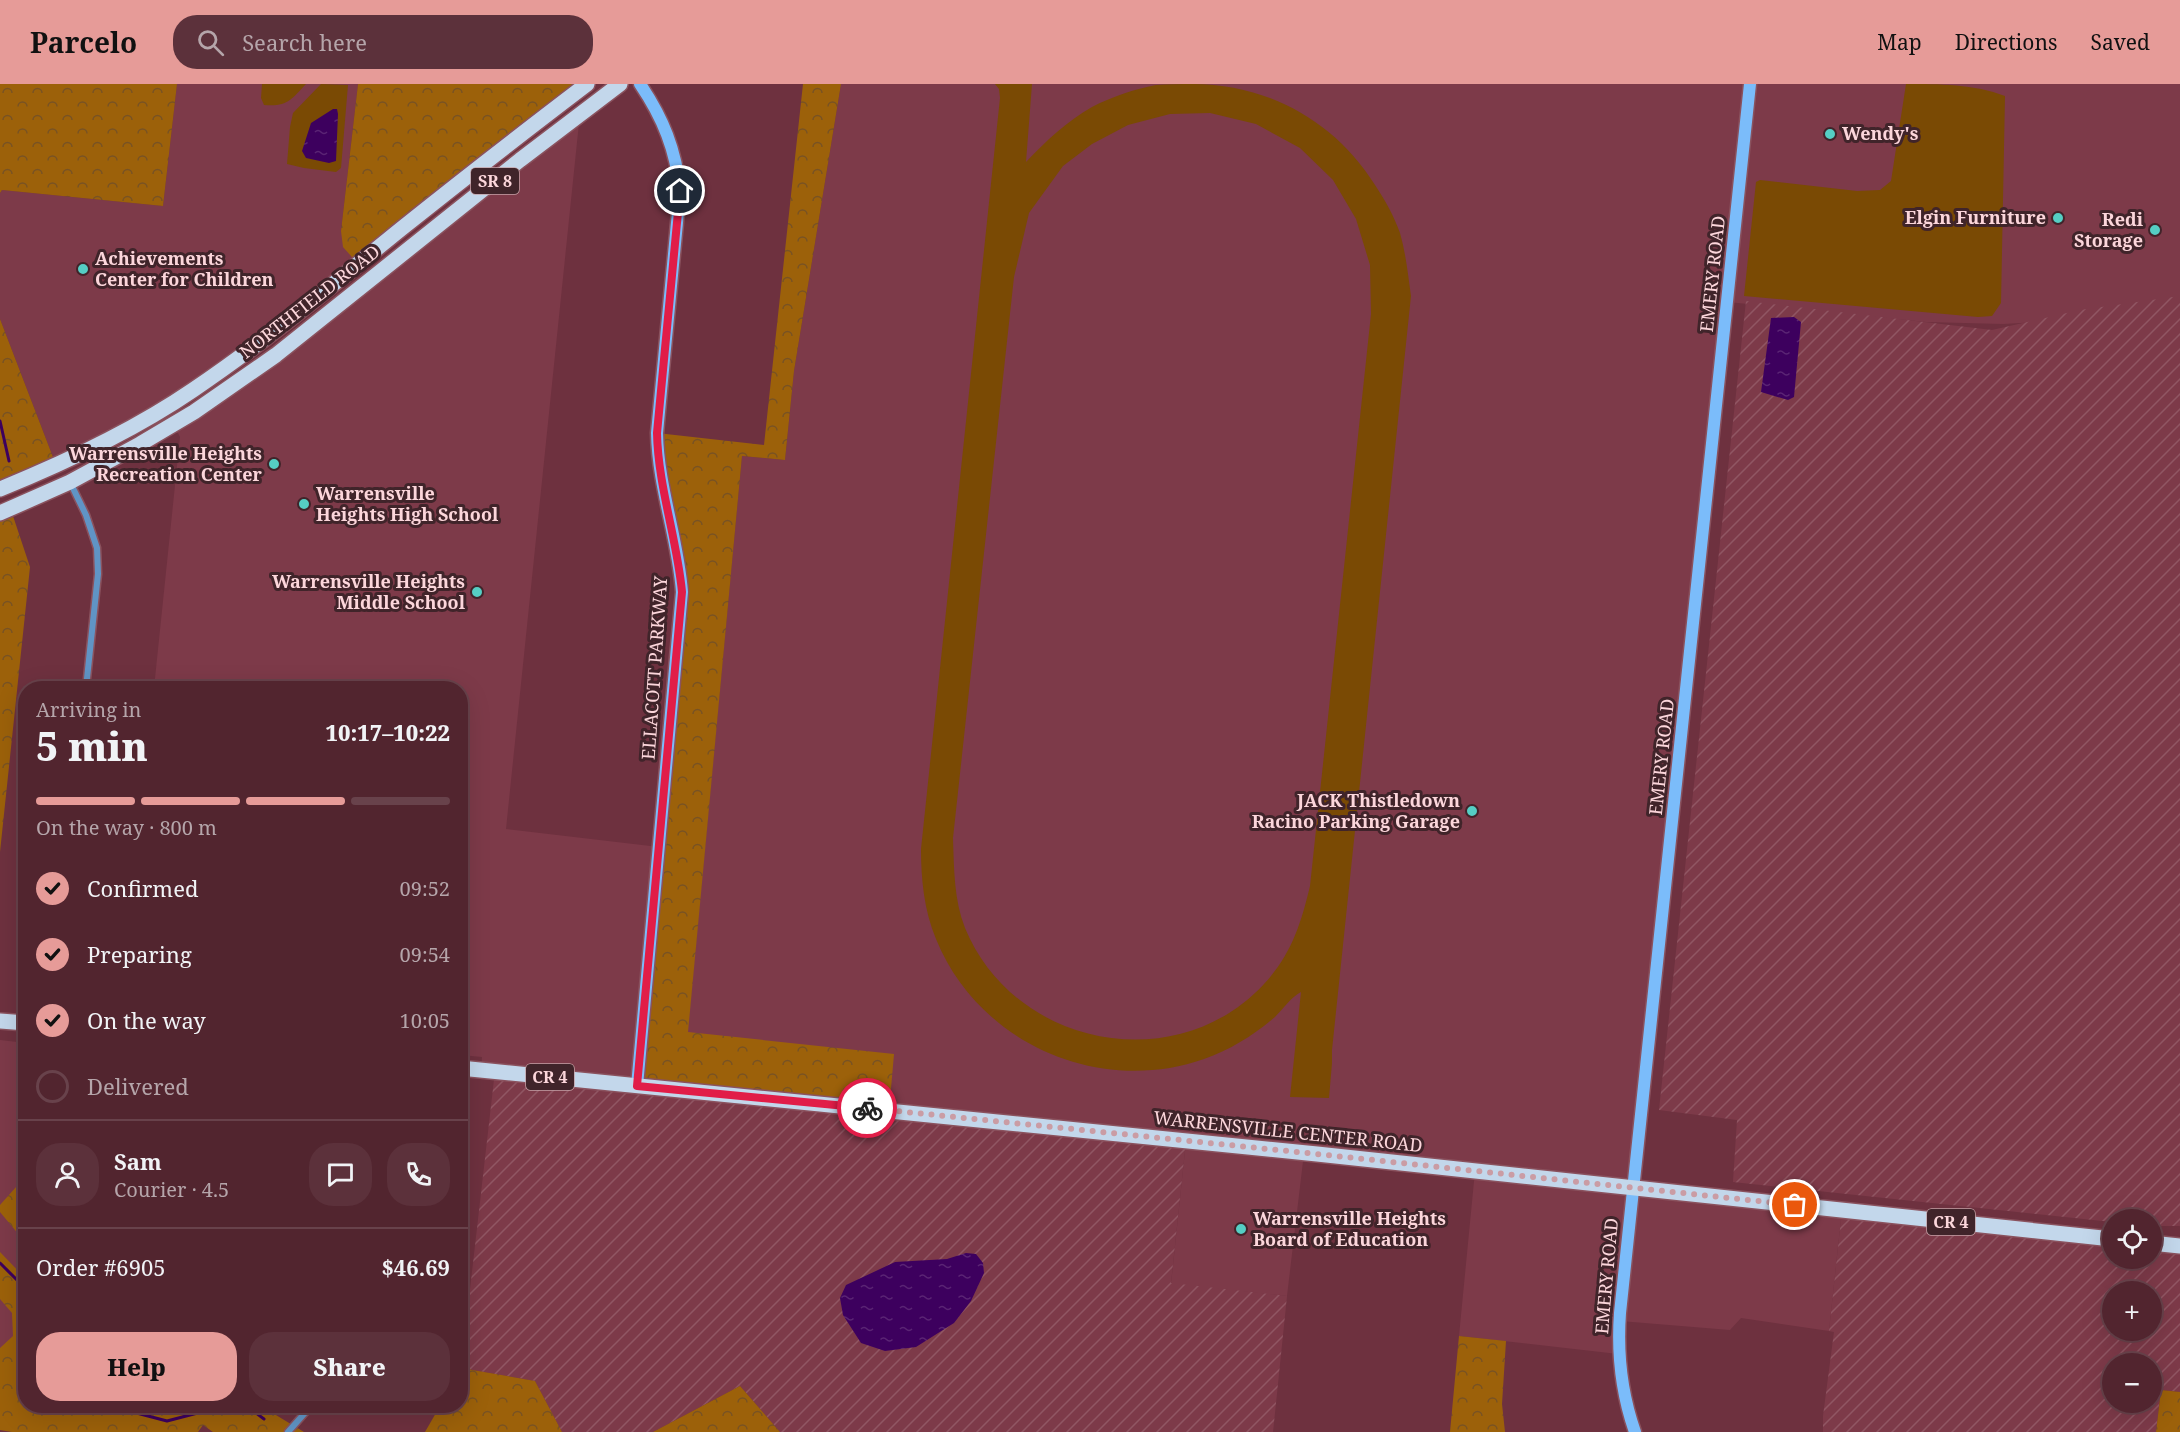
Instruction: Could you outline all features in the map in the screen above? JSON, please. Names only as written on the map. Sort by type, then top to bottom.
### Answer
[{"type":"main road","name":"NORTHFIELD ROAD","points":[[0,489],[37,474],[132,426],[192,391],[314,301],[400,230],[587,84]]},
{"type":"main road","name":"NORTHFIELD ROAD","points":[[0,513],[70,482],[194,412],[276,355],[520,160],[620,84]]},
{"type":"main road","points":[[0,1021],[18,1022]]},
{"type":"main road","name":"WARRENSVILLE CENTER ROAD","points":[[468,1069],[1317,1154],[2102,1238]]},
{"type":"main road","points":[[2162,1244],[2180,1246]]},
{"type":"main road","points":[[2162,1246],[2180,1251]]},
{"type":"street","name":"ELLACOTT PARKWAY","points":[[637,1086],[682,592],[680,563],[657,454],[657,433],[680,191],[677,164],[669,136],[659,113],[640,84]]},
{"type":"street","name":"EMERY ROAD","points":[[1635,1432],[1625,1399],[1618,1354],[1620,1313],[1750,84]]},
{"type":"street","points":[[70,482],[86,516],[97,548],[98,574],[87,681]]},
{"type":"street","points":[[288,1432],[306,1413]]},
{"type":"shaded area","points":[[177,84],[358,84],[341,231],[359,265],[192,391],[56,465],[0,319],[0,193],[2,190],[163,206]]},
{"type":"shaded area","points":[[262,84],[306,84],[288,101],[278,105],[264,105],[261,98]]},
{"type":"shaded area","points":[[321,84],[348,85],[341,168],[336,172],[287,164],[293,113]]},
{"type":"shaded area","points":[[841,84],[2180,84],[2180,307],[2088,319],[2003,324],[1926,322],[1728,302],[1634,1188],[1842,1210],[1829,1331],[1741,1318],[1730,1330],[1620,1321],[1618,1354],[1459,1336],[1475,1171],[1304,1153],[1287,1296],[1171,1284],[1186,1141],[682,1090],[742,456],[785,460],[794,371]]},
{"type":"shaded area","points":[[995,84],[1032,84],[1026,162],[1057,132],[1092,107],[1140,89],[1170,84],[1220,86],[1273,99],[1297,110],[1319,125],[1359,162],[1389,208],[1400,233],[1411,296],[1332,1050],[1329,1098],[1290,1097],[1301,992],[1290,1000],[1275,1017],[1250,1036],[1204,1059],[1164,1069],[1124,1070],[1084,1065],[1046,1052],[1012,1032],[981,1007],[955,976],[932,928],[924,894],[921,849],[1000,98],[999,89]],"holes":[[[1210,113],[1256,124],[1300,148],[1333,180],[1356,219],[1370,265],[1371,314],[1310,886],[1299,926],[1281,962],[1264,984],[1228,1014],[1187,1032],[1144,1039],[1100,1036],[1058,1023],[1020,1000],[988,968],[965,928],[955,884],[953,838],[1014,277],[1029,213],[1063,166],[1092,144],[1128,125],[1170,114]]]},
{"type":"shaded area","points":[[1906,84],[1969,87],[2005,96],[2001,303],[1992,316],[1978,317],[1744,296],[1756,182],[1760,180],[1857,191],[1880,190],[1891,181]]},
{"type":"shaded area","points":[[579,123],[506,829],[659,847],[637,1086],[481,1070],[482,1057],[468,1056],[468,681],[155,681],[180,437],[178,433],[173,432],[245,386],[359,299]]},
{"type":"shaded area","points":[[2180,296],[2180,1226],[2162,1226],[2162,1209],[2102,1209],[2102,1221],[1733,1182],[1737,1120],[1659,1110],[1746,301],[1992,330],[2080,310]]},
{"type":"shaded area","points":[[0,1040],[18,1042],[18,1347],[0,1402]]},
{"type":"shaded area","points":[[495,1071],[1186,1141],[1171,1283],[1287,1296],[1273,1432],[780,1432],[740,1386],[653,1432],[562,1432],[535,1381],[468,1369],[468,1307]]},
{"type":"shaded area","points":[[1842,1210],[2102,1238],[2102,1269],[2162,1269],[2162,1246],[2180,1251],[2180,1392],[2162,1390],[2162,1353],[2102,1353],[2102,1413],[2158,1413],[2156,1432],[1823,1432],[1834,1332],[1829,1331]]},
{"type":"green space","points":[[0,84],[177,84],[163,206],[2,190],[0,193]]},
{"type":"green space","points":[[358,84],[587,84],[359,265],[343,247],[341,231]]},
{"type":"green space","points":[[803,84],[841,84],[794,371],[785,460],[742,456],[688,1032],[894,1054],[889,1111],[637,1086],[682,592],[657,433],[764,445]]},
{"type":"green space","points":[[0,319],[56,465],[0,489]]},
{"type":"green space","points":[[8,509],[13,516],[30,567],[0,852],[0,512]]},
{"type":"green space","points":[[18,1185],[18,1234],[0,1212],[0,1205]]},
{"type":"green space","points":[[0,1252],[18,1271],[18,1413],[273,1413],[304,1432],[213,1432],[203,1425],[198,1432],[12,1432],[0,1430],[0,1348],[13,1336],[12,1313],[0,1299]]},
{"type":"green space","points":[[1459,1336],[1506,1341],[1502,1404],[1505,1432],[1450,1432]]},
{"type":"green space","points":[[468,1369],[535,1381],[562,1432],[425,1432],[436,1413],[468,1413]]},
{"type":"green space","points":[[740,1386],[780,1432],[653,1432]]},
{"type":"green space","points":[[2162,1390],[2180,1392],[2180,1432],[2156,1432],[2158,1413],[2162,1413]]},
{"type":"water","points":[[333,109],[337,109],[338,114],[336,161],[329,163],[306,158],[302,151],[311,123]]},
{"type":"water","points":[[1794,317],[1801,322],[1794,397],[1788,400],[1761,392],[1771,318]]},
{"type":"water","points":[[966,1253],[976,1254],[983,1263],[984,1273],[971,1301],[954,1323],[916,1347],[885,1351],[861,1343],[843,1315],[840,1298],[846,1285],[895,1262],[947,1259]]},
{"type":"waterway","points":[[0,421],[9,461]]},
{"type":"waterway","points":[[0,1263],[18,1281]]},
{"type":"waterway","points":[[137,1413],[167,1421],[198,1413]]},
{"type":"waterway","points":[[256,1413],[264,1419]]},
{"type":"way so far","points":[[867,1108],[1795,1205]]},
{"type":"place","name":"Wendy's","points":[[1830,134]]},
{"type":"place","name":"Elgin Furniture","points":[[2058,218]]},
{"type":"place","name":"Redi Storage","points":[[2155,230]]},
{"type":"place","name":"Achievements Center for Children","points":[[83,269]]},
{"type":"place","name":"Warrensville Heights Recreation Center","points":[[274,464]]},
{"type":"place","name":"Warrensville Heights High School","points":[[304,504]]},
{"type":"place","name":"Warrensville Heights Middle School","points":[[477,592]]},
{"type":"place","name":"JACK Thistledown Racino Parking Garage","points":[[1472,811]]},
{"type":"place","name":"Warrensville Heights Board of Education","points":[[1241,1229]]},
{"type":"route","points":[[680,191],[658,407],[657,454],[680,563],[682,592],[637,1086],[867,1108]]}]
